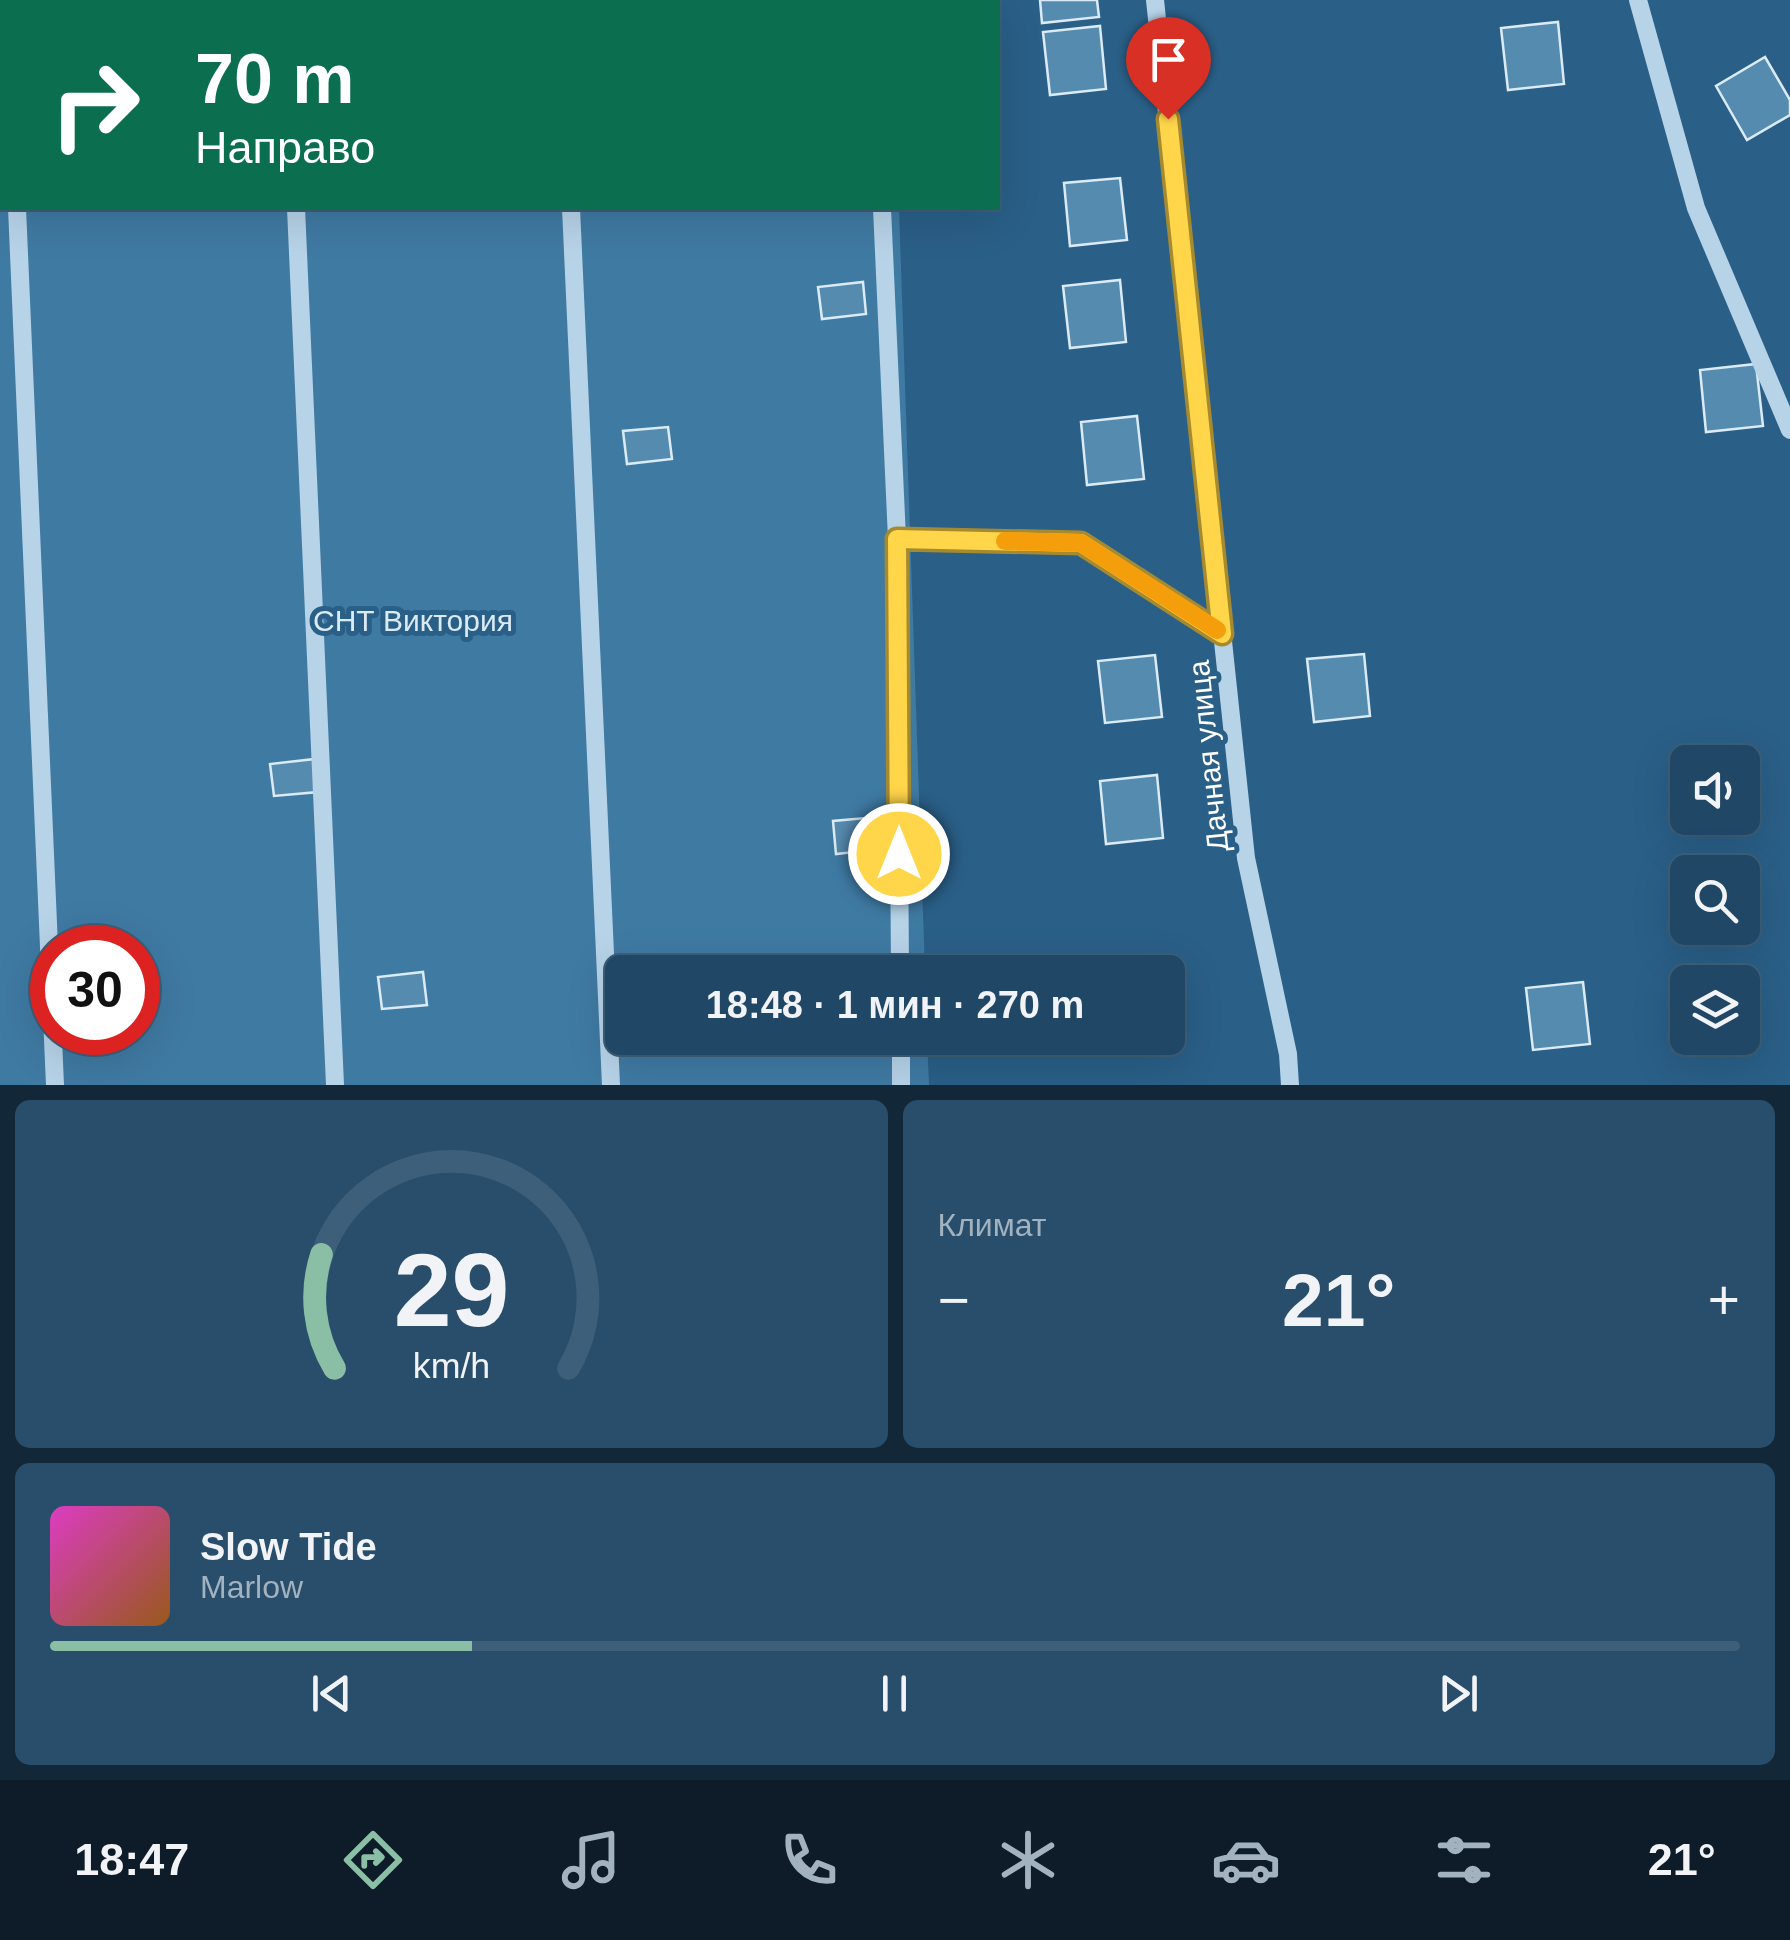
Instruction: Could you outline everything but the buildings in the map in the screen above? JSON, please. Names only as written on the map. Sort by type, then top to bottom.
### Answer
[{"type":"street","name":"Дачная улица","points":[[1155,0],[1246,858],[1288,1054],[1290,1085]]},
{"type":"street","points":[[1638,0],[1696,208],[1790,430]]},
{"type":"street","points":[[17,210],[54,1085]]},
{"type":"street","points":[[296,210],[334,1085]]},
{"type":"street","points":[[572,210],[610,1085]]},
{"type":"street","points":[[882,210],[897,539],[900,955]]},
{"type":"street","points":[[897,539],[1081,543],[1222,634]]},
{"type":"street","points":[[900,1055],[901,1085]]},
{"type":"green space","name":"СНТ Виктория","points":[[0,210],[899,210],[924,955],[605,955],[605,1055],[928,1055],[929,1085],[0,1085]]},
{"type":"slow traffic","points":[[1005,541],[1081,543],[1217,630]]},
{"type":"route","points":[[899,854],[897,539],[1081,543],[1222,634],[1168,119]]}]
